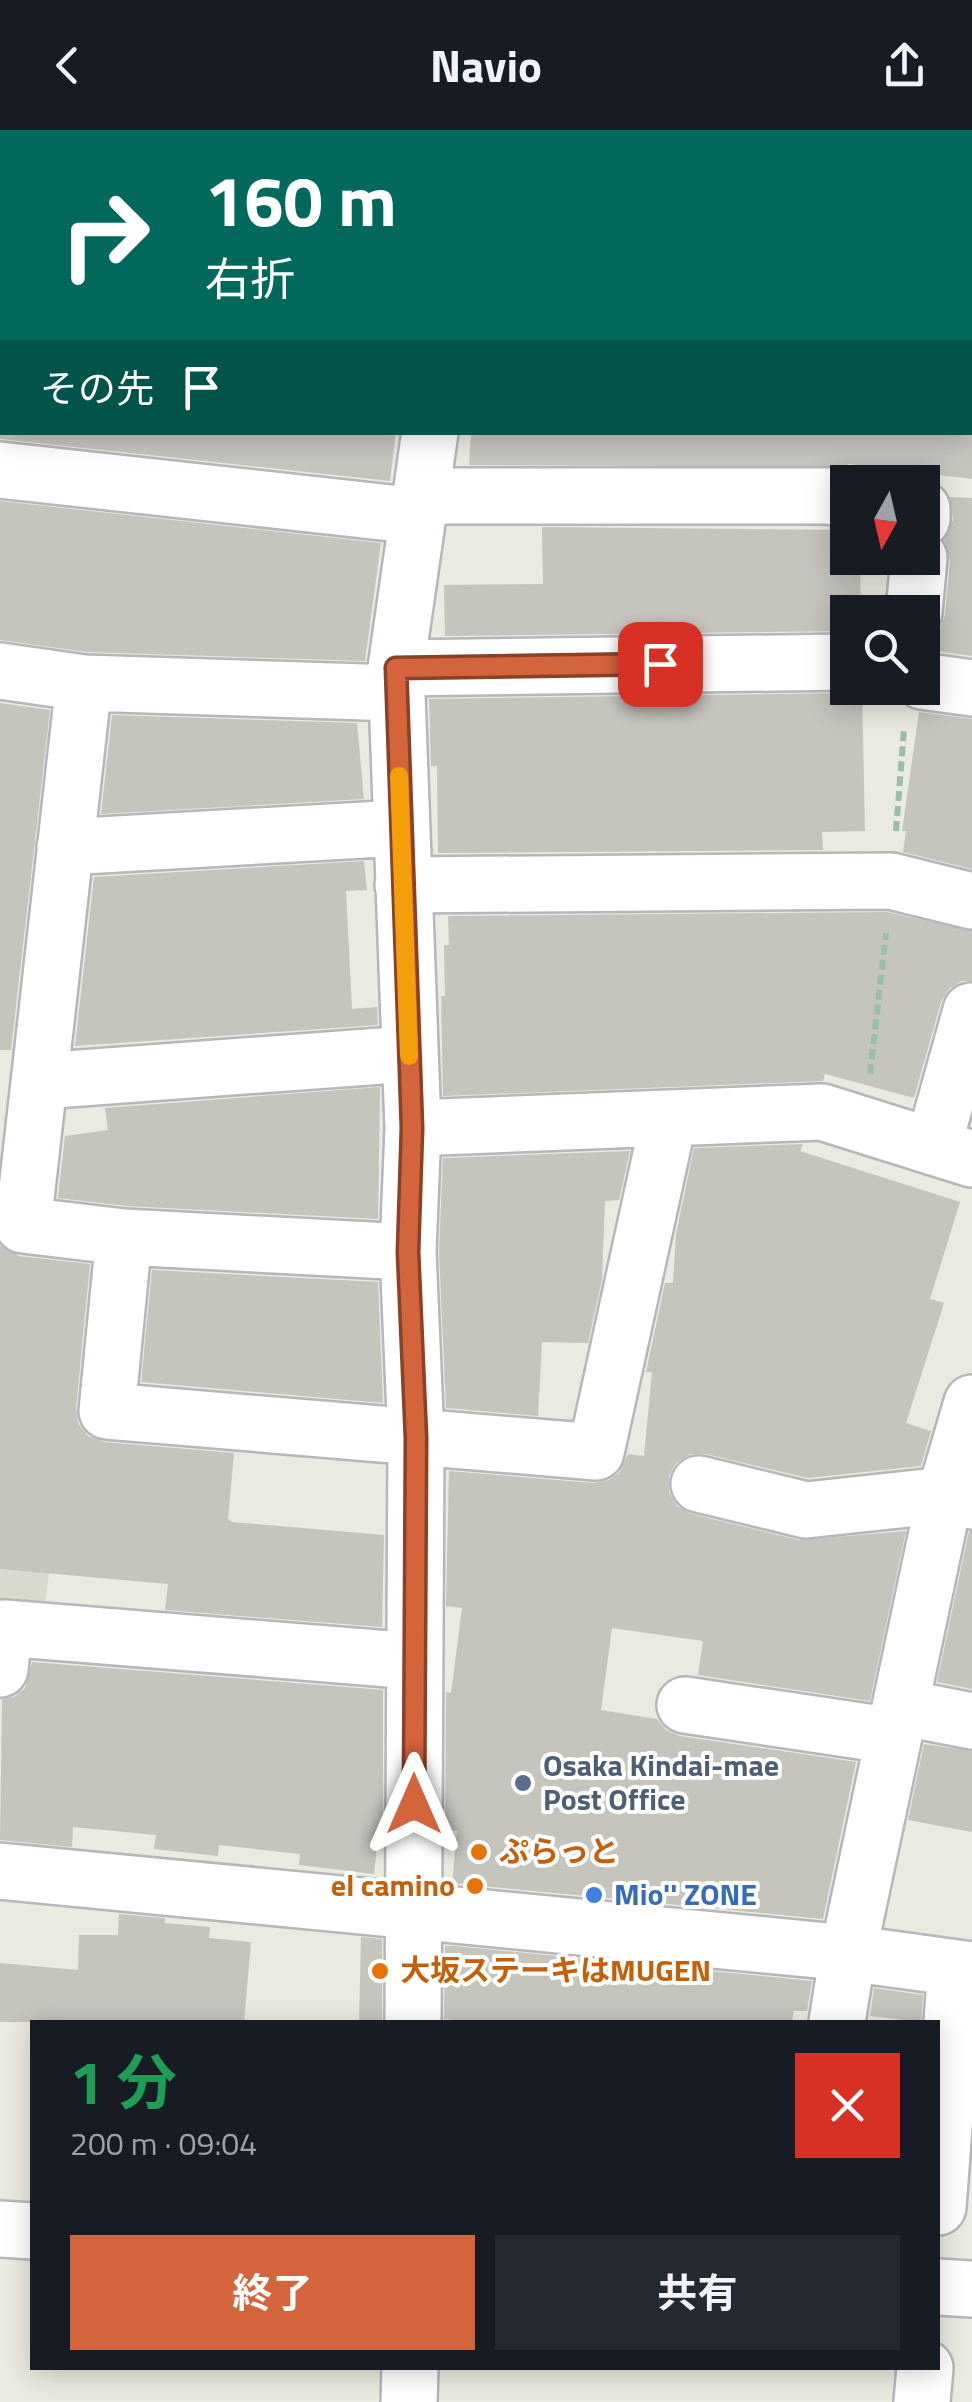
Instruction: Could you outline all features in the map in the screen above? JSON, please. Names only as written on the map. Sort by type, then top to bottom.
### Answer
[{"type":"street","points":[[413,2020],[416,1438],[408,1252],[412,1128],[396,681],[430,435]]},
{"type":"street","points":[[0,470],[69,454],[420,506],[830,497]]},
{"type":"street","points":[[0,671],[84,683],[396,681],[830,663]]},
{"type":"street","points":[[84,683],[22,1225],[124,1237],[408,1252]]},
{"type":"street","points":[[940,684],[972,688]]},
{"type":"street","points":[[65,847],[400,828]]},
{"type":"street","points":[[403,886],[892,881],[972,901]]},
{"type":"street","points":[[412,1128],[822,1112],[952,1153],[971,1010]]},
{"type":"street","points":[[40,1081],[408,1054]]},
{"type":"street","points":[[124,1237],[107,1412],[596,1452],[669,1118]]},
{"type":"street","points":[[837,2020],[898,1721],[959,1498],[972,1402]]},
{"type":"street","points":[[700,1484],[806,1510],[959,1498]]},
{"type":"street","points":[[0,1669],[4,1628],[414,1661]]},
{"type":"street","points":[[686,1705],[898,1721],[972,1721]]},
{"type":"street","points":[[0,1871],[848,1953],[964,1969],[940,2189]]},
{"type":"street","points":[[0,2229],[30,2231]]},
{"type":"street","points":[[940,2287],[972,2289]]},
{"type":"street","points":[[409,2402],[410,2370]]},
{"type":"street","points":[[922,2402],[925,2370]]},
{"type":"shaded area","points":[[0,1361],[57,1506],[44,1614],[0,1610]]},
{"type":"building","points":[[0,435],[396,435],[390,481],[0,439]]},
{"type":"building","points":[[471,435],[972,435],[972,479],[940,475],[940,465],[469,465]]},
{"type":"building","points":[[950,497],[972,498],[972,656],[940,652],[950,561],[944,540],[953,520]]},
{"type":"building","points":[[0,501],[381,543],[365,661],[87,652],[0,640]]},
{"type":"building","points":[[542,527],[830,530],[830,575],[860,575],[861,595],[830,595],[830,631],[445,636],[444,585],[543,584]]},
{"type":"building","points":[[830,693],[830,705],[862,705],[865,831],[822,832],[823,850],[438,853],[437,766],[431,766],[429,699]]},
{"type":"building","points":[[0,703],[50,710],[11,1050],[0,1050]]},
{"type":"building","points":[[919,712],[972,719],[972,869],[903,852],[906,831],[902,831]]},
{"type":"building","points":[[112,715],[357,723],[364,799],[101,814]]},
{"type":"building","points":[[364,861],[367,890],[346,891],[352,1009],[377,1007],[378,1025],[75,1046],[94,877]]},
{"type":"building","points":[[887,912],[972,931],[972,981],[962,981],[950,988],[941,1002],[914,1098],[825,1074],[823,1081],[443,1096],[441,996],[445,996],[448,916]]},
{"type":"building","points":[[380,1087],[378,1219],[127,1206],[58,1198],[65,1136],[108,1130],[105,1108]]},
{"type":"building","points":[[803,1144],[800,1151],[960,1202],[930,1299],[944,1303],[906,1423],[931,1431],[921,1466],[808,1478],[706,1454],[691,1454],[676,1463],[669,1476],[669,1492],[677,1506],[692,1514],[799,1540],[906,1531],[870,1701],[698,1675],[703,1641],[612,1628],[601,1710],[657,1719],[666,1730],[680,1736],[856,1762],[823,1919],[452,1883],[457,1831],[445,1830],[446,1692],[451,1693],[462,1608],[446,1606],[449,1471],[594,1483],[619,1473],[628,1454],[644,1456],[652,1372],[646,1372],[665,1283],[673,1283],[676,1234],[694,1148]]},
{"type":"building","points":[[630,1151],[619,1200],[605,1201],[602,1279],[588,1343],[542,1342],[538,1416],[446,1408],[439,1252],[443,1158]]},
{"type":"building","points":[[0,1245],[19,1256],[90,1264],[76,1408],[78,1423],[88,1436],[104,1442],[234,1453],[228,1519],[232,1522],[384,1535],[382,1627],[165,1610],[168,1584],[0,1569]]},
{"type":"building","points":[[152,1270],[378,1282],[383,1403],[141,1382]]},
{"type":"building","points":[[972,1531],[972,1689],[937,1682]]},
{"type":"building","points":[[32,1662],[383,1690],[383,1823],[380,1822],[374,1874],[299,1865],[300,1854],[219,1845],[218,1856],[154,1849],[156,1835],[73,1827],[72,1847],[0,1840],[2,1699],[14,1697],[25,1688]]},
{"type":"building","points":[[924,1744],[972,1751],[972,1832],[908,1820]]},
{"type":"building","points":[[119,1914],[210,1927],[209,1938],[251,1942],[244,2020],[0,2022],[0,1963],[78,1970],[79,1935],[118,1935]]},
{"type":"building","points":[[361,1937],[382,1939],[382,2020],[359,2020]]},
{"type":"building","points":[[445,1946],[812,1981],[807,2011],[794,2011],[792,2020],[444,2019]]},
{"type":"building","points":[[874,1988],[923,1995],[921,2020],[870,2016]]},
{"type":"slow traffic","points":[[399,776],[409,1056]]},
{"type":"place","name":"Osaka Kindai-mae Post Office","points":[[523,1783]]},
{"type":"place","name":"ぷらっと","points":[[479,1852]]},
{"type":"place","name":"el camino","points":[[475,1886]]},
{"type":"place","name":"Mio'' ZONE","points":[[594,1895]]},
{"type":"place","name":"大坂ステーキはMUGEN","points":[[380,1971]]},
{"type":"route","points":[[414,1804],[416,1438],[408,1252],[412,1128],[396,668],[660,664]]}]
